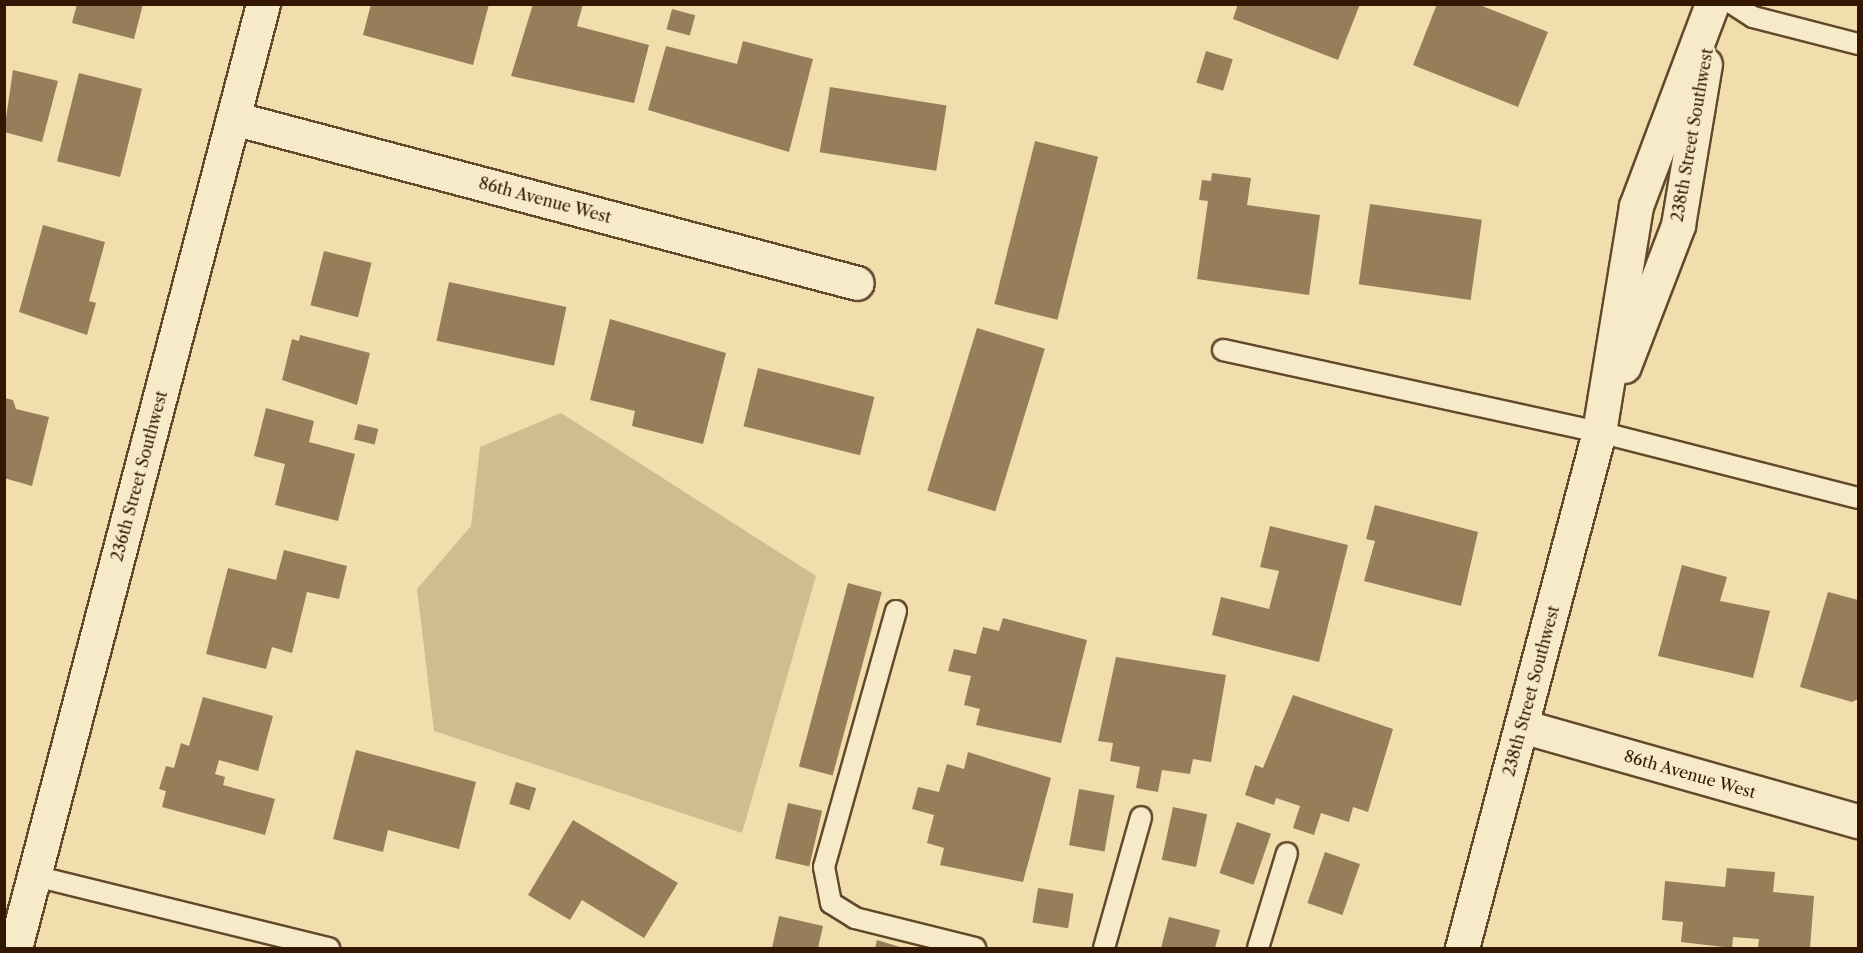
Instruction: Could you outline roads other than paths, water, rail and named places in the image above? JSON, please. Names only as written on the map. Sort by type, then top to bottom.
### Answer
[{"type":"street","name":"236th Street Southwest","points":[[15,948],[263,4]]},
{"type":"street","name":"238th Street Southwest","points":[[1462,948],[1599,432],[1636,206],[1714,4]]},
{"type":"street","name":"238th Street Southwest","points":[[1599,432],[1678,225],[1714,4]]},
{"type":"street","name":"86th Avenue West","points":[[233,118],[857,283]]},
{"type":"street","name":"86th Avenue West","points":[[1522,726],[1858,821]]},
{"type":"lane","points":[[1734,4],[1754,17],[1858,44]]},
{"type":"lane","points":[[1223,350],[1599,432],[1858,498]]},
{"type":"lane","points":[[896,611],[824,867],[831,903],[855,918],[975,948]]},
{"type":"lane","points":[[1104,948],[1141,817]]},
{"type":"lane","points":[[1258,948],[1287,853]]},
{"type":"lane","points":[[34,876],[329,948]]}]
